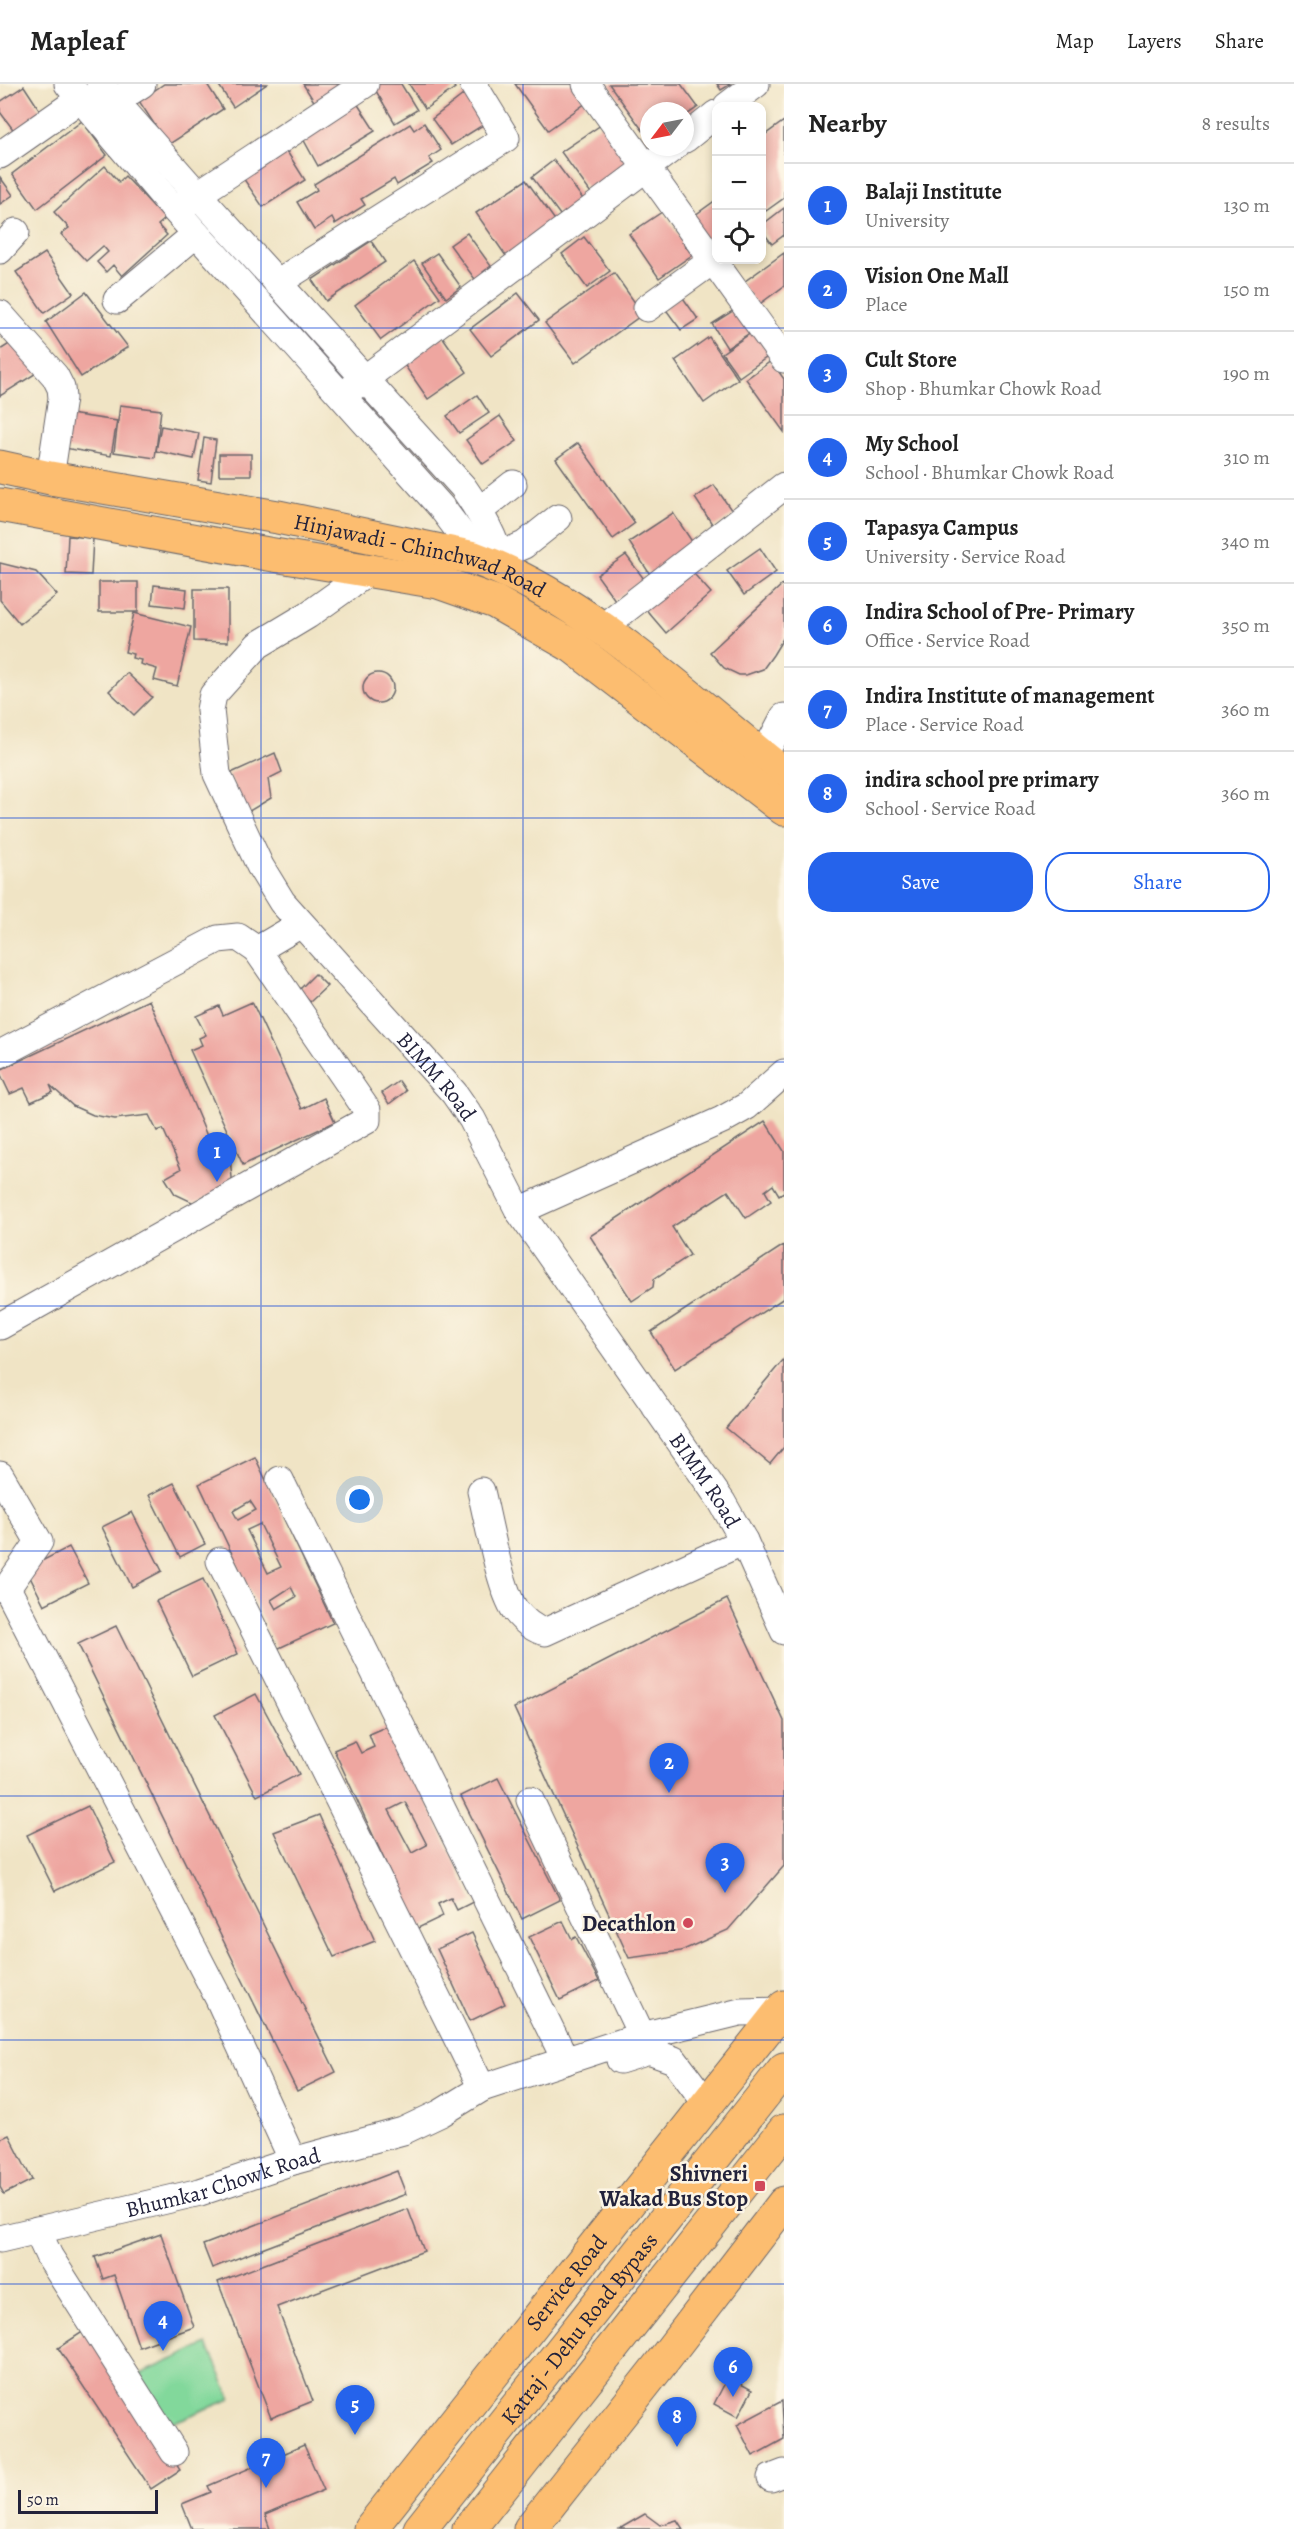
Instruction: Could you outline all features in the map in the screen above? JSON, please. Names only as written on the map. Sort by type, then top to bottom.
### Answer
[{"type":"main road","name":"Hinjawadi - Chinchwad Road","points":[[0,467],[50,478],[278,517],[492,560],[603,627],[771,782]]},
{"type":"main road","name":"Hinjawadi - Chinchwad Road","points":[[0,506],[368,572],[438,582],[495,602],[573,646],[771,782]]},
{"type":"main road","name":"Service Road","points":[[370,2529],[782,2009]]},
{"type":"main road","name":"Katraj - Dehu Road Bypass","points":[[420,2529],[784,2069]]},
{"type":"main road","name":"Katraj - Dehu Road Bypass","points":[[469,2529],[784,2131]]},
{"type":"main road","points":[[530,2529],[784,2203]]},
{"type":"street","points":[[0,155],[91,97],[142,84]]},
{"type":"street","points":[[175,210],[365,84]]},
{"type":"street","points":[[278,283],[506,138],[472,84]]},
{"type":"street","points":[[586,84],[712,261],[647,308]]},
{"type":"street","points":[[732,102],[756,84]]},
{"type":"street","points":[[91,97],[198,195],[463,487],[497,545],[492,560]]},
{"type":"street","points":[[91,97],[175,210],[441,507],[466,540],[492,560]]},
{"type":"street","points":[[694,132],[712,118]]},
{"type":"street","points":[[342,395],[663,156]]},
{"type":"street","points":[[117,300],[196,234]]},
{"type":"street","points":[[714,264],[782,352]]},
{"type":"street","points":[[0,314],[55,376],[61,388],[57,444],[50,478]]},
{"type":"street","points":[[479,511],[513,484]]},
{"type":"street","points":[[603,627],[784,486]]},
{"type":"street","points":[[492,560],[524,545],[558,518]]},
{"type":"street","name":"BIMM Road","points":[[368,572],[308,615],[258,645],[213,695],[210,710],[217,774],[260,866],[282,902],[454,1093],[472,1119],[519,1211],[723,1502],[744,1541],[784,1631]]},
{"type":"street","points":[[771,782],[784,717]]},
{"type":"street","points":[[257,950],[301,924]]},
{"type":"street","points":[[0,1326],[367,1120],[367,1110],[257,950],[238,937],[218,939],[3,1052]]},
{"type":"street","points":[[519,1211],[722,1120],[747,1106],[784,1072]]},
{"type":"street","points":[[0,1475],[39,1542],[7,1588],[218,1997],[293,2161]]},
{"type":"street","points":[[280,1480],[566,2061]]},
{"type":"street","points":[[481,1491],[507,1591],[515,1609],[536,1630],[545,1632],[744,1541]]},
{"type":"street","points":[[220,1561],[482,2088]]},
{"type":"street","points":[[530,1800],[645,2043],[674,2060],[707,2104]]},
{"type":"street","name":"Bhumkar Chowk Road","points":[[441,2113],[487,2105],[645,2043],[740,2012],[782,2009]]},
{"type":"street","name":"Bhumkar Chowk Road","points":[[0,2239],[200,2192],[293,2161],[403,2131],[441,2113],[482,2088],[566,2061],[645,2043]]},
{"type":"street","points":[[37,2230],[49,2256],[174,2452]]},
{"type":"green space","points":[[207,2344],[231,2399],[167,2425],[134,2377]]},
{"type":"building","points":[[164,84],[207,84],[223,109],[168,145],[139,101]]},
{"type":"building","points":[[218,84],[267,84],[233,107]]},
{"type":"building","points":[[303,84],[346,84],[315,103]]},
{"type":"building","points":[[401,84],[417,110],[395,123],[373,86]]},
{"type":"building","points":[[409,84],[452,84],[455,88],[425,109]]},
{"type":"building","points":[[515,84],[573,84],[586,103],[548,130]]},
{"type":"building","points":[[609,84],[681,84],[698,107],[694,110],[694,102],[640,102],[640,127]]},
{"type":"building","points":[[717,84],[731,84],[721,90]]},
{"type":"building","points":[[24,86],[43,115],[15,132],[0,112],[0,102]]},
{"type":"building","points":[[472,88],[491,120],[451,145],[432,119]]},
{"type":"building","points":[[355,100],[375,131],[318,166],[301,135]]},
{"type":"building","points":[[82,121],[107,155],[37,209],[12,174]]},
{"type":"building","points":[[784,121],[784,198],[766,211],[766,156],[766,134]]},
{"type":"building","points":[[424,123],[441,150],[429,158],[433,163],[397,185],[394,179],[361,199],[365,205],[335,224],[332,218],[314,230],[297,202],[317,190],[314,184],[410,124],[414,130]]},
{"type":"building","points":[[604,123],[636,169],[596,200],[561,152]]},
{"type":"building","points":[[286,150],[305,180],[263,207],[243,178]]},
{"type":"building","points":[[554,160],[586,203],[563,219],[532,177]]},
{"type":"building","points":[[105,166],[119,182],[125,176],[165,219],[158,225],[167,235],[122,276],[113,265],[106,272],[97,262],[108,252],[103,246],[86,261],[61,234],[69,228],[54,212]]},
{"type":"building","points":[[0,177],[13,195],[0,204]]},
{"type":"building","points":[[526,180],[557,223],[506,256],[476,213]]},
{"type":"building","points":[[712,203],[712,244],[709,246],[691,218]]},
{"type":"building","points":[[784,208],[784,235],[772,244],[766,236],[766,222]]},
{"type":"building","points":[[662,212],[692,255],[659,278],[629,234]]},
{"type":"building","points":[[467,233],[491,266],[483,272],[487,275],[477,282],[450,245]]},
{"type":"building","points":[[584,237],[610,271],[587,288],[562,254]]},
{"type":"building","points":[[371,241],[385,262],[326,301],[312,280]]},
{"type":"building","points":[[45,253],[73,293],[44,313],[16,272]]},
{"type":"building","points":[[437,253],[461,287],[446,298],[422,263]]},
{"type":"building","points":[[784,253],[784,286],[757,306],[741,284]]},
{"type":"building","points":[[414,261],[440,297],[381,340],[355,305]]},
{"type":"building","points":[[614,273],[643,314],[575,363],[545,323]]},
{"type":"building","points":[[86,292],[128,347],[81,377],[46,322]]},
{"type":"building","points":[[518,293],[539,320],[491,356],[470,329]]},
{"type":"building","points":[[681,295],[698,319],[681,330],[664,307]]},
{"type":"building","points":[[742,305],[757,328],[727,348],[712,324]]},
{"type":"building","points":[[754,331],[770,355],[739,377],[722,353]]},
{"type":"building","points":[[442,336],[467,372],[428,399],[403,363]]},
{"type":"building","points":[[709,337],[738,379],[704,403],[675,361]]},
{"type":"building","points":[[17,339],[38,372],[0,396],[0,350]]},
{"type":"building","points":[[771,361],[784,379],[784,432],[746,379]]},
{"type":"building","points":[[477,395],[489,413],[459,433],[447,416]]},
{"type":"building","points":[[120,405],[161,410],[155,458],[114,452]]},
{"type":"building","points":[[70,414],[117,421],[111,456],[64,448]]},
{"type":"building","points":[[500,416],[517,441],[483,464],[466,440]]},
{"type":"building","points":[[161,426],[199,433],[194,459],[156,451]]},
{"type":"building","points":[[204,438],[216,440],[211,482],[198,480]]},
{"type":"building","points":[[578,443],[635,523],[613,539],[556,459]]},
{"type":"building","points":[[219,454],[251,454],[251,475],[219,475]]},
{"type":"building","points":[[714,485],[734,514],[714,527],[695,498]]},
{"type":"building","points":[[673,513],[695,546],[651,576],[629,542]]},
{"type":"building","points":[[68,536],[93,538],[91,575],[66,574]]},
{"type":"building","points":[[760,548],[776,572],[744,595],[727,571]]},
{"type":"building","points":[[626,555],[644,579],[615,600],[597,575]]},
{"type":"building","points":[[0,563],[36,572],[57,595],[20,624],[0,600]]},
{"type":"building","points":[[687,566],[711,593],[666,633],[643,606]]},
{"type":"building","points":[[99,582],[138,582],[138,612],[99,612]]},
{"type":"building","points":[[784,583],[784,637],[773,655],[763,669],[746,675],[739,675],[724,668],[710,652]]},
{"type":"building","points":[[154,585],[187,589],[185,608],[152,604]]},
{"type":"building","points":[[194,589],[228,589],[228,642],[194,641]]},
{"type":"building","points":[[134,613],[191,627],[177,686],[154,680],[157,669],[140,664],[141,660],[132,658],[133,654],[125,652]]},
{"type":"building","points":[[127,673],[152,697],[134,715],[109,691]]},
{"type":"building","points":[[378,673],[384,674],[392,682],[392,694],[384,702],[378,703],[372,702],[364,694],[363,688],[364,682],[372,674]]},
{"type":"building","points":[[275,753],[282,772],[268,779],[271,798],[246,813],[229,774]]},
{"type":"building","points":[[315,974],[327,986],[310,1002],[299,990]]},
{"type":"building","points":[[149,1000],[207,1136],[222,1142],[230,1158],[232,1178],[226,1190],[194,1203],[175,1194],[165,1178],[181,1169],[163,1129],[157,1131],[149,1115],[115,1119],[93,1115],[73,1106],[50,1085],[53,1092],[31,1102],[24,1088],[10,1094],[0,1073],[0,1070]]},
{"type":"building","points":[[252,1002],[302,1109],[324,1098],[335,1122],[243,1165],[190,1050],[202,1045],[199,1038],[206,1035],[196,1016],[219,1006],[223,1015]]},
{"type":"building","points":[[399,1081],[406,1091],[389,1104],[382,1093]]},
{"type":"building","points":[[765,1121],[784,1151],[784,1192],[779,1195],[773,1185],[765,1191],[771,1201],[746,1218],[728,1191],[672,1227],[690,1255],[654,1279],[653,1287],[632,1301],[590,1236]]},
{"type":"building","points":[[784,1245],[784,1298],[675,1369],[651,1332]]},
{"type":"building","points":[[784,1359],[784,1447],[770,1464],[726,1428]]},
{"type":"building","points":[[255,1457],[333,1623],[277,1649],[199,1484]],"holes":[[[250,1501],[256,1510],[238,1520],[233,1511]],[[260,1524],[281,1567],[268,1573],[247,1530]],[[291,1587],[296,1597],[276,1609],[271,1600]]]},
{"type":"building","points":[[174,1483],[205,1544],[180,1557],[149,1495]]},
{"type":"building","points":[[132,1512],[162,1571],[132,1587],[102,1527]]},
{"type":"building","points":[[69,1547],[88,1583],[44,1605],[26,1569]]},
{"type":"building","points":[[203,1579],[238,1654],[192,1676],[156,1601]]},
{"type":"building","points":[[727,1599],[784,1721],[784,1866],[728,1930],[681,1951],[629,1958],[514,1708]]},
{"type":"building","points":[[116,1626],[336,2072],[297,2091],[78,1644]]},
{"type":"building","points":[[256,1694],[299,1774],[257,1796],[215,1715]]},
{"type":"building","points":[[392,1724],[473,1902],[457,1910],[451,1898],[438,1904],[443,1916],[416,1929],[334,1750],[355,1741],[361,1753],[374,1747],[369,1734]],"holes":[[[405,1802],[427,1845],[412,1853],[389,1810]]]},
{"type":"building","points":[[498,1778],[560,1900],[522,1919],[461,1796]]},
{"type":"building","points":[[88,1806],[115,1862],[55,1891],[27,1835]]},
{"type":"building","points":[[319,1815],[375,1941],[334,1957],[274,1832]]},
{"type":"building","points":[[563,1921],[572,1939],[576,1937],[599,1981],[560,2000],[529,1937]]},
{"type":"building","points":[[472,1933],[505,2004],[470,2021],[437,1949]]},
{"type":"building","points":[[9,2135],[32,2180],[4,2194],[0,2187],[0,2139]]},
{"type":"building","points":[[397,2171],[406,2194],[212,2268],[203,2245]]},
{"type":"building","points":[[408,2209],[424,2251],[277,2307],[313,2401],[271,2418],[218,2282]]},
{"type":"building","points":[[161,2234],[194,2327],[139,2347],[114,2275],[103,2279],[95,2257]]},
{"type":"building","points":[[87,2329],[180,2470],[151,2489],[58,2348]]},
{"type":"building","points":[[728,2377],[752,2390],[738,2417],[714,2404]]},
{"type":"building","points":[[782,2401],[784,2439],[753,2456],[737,2425]]},
{"type":"building","points":[[304,2445],[324,2490],[265,2515],[270,2529],[192,2529],[182,2504],[211,2492],[208,2486]]},
{"type":"building","points":[[645,2514],[660,2525],[677,2520],[683,2529],[619,2529]]},
{"type":"place","name":"Balaji Institute","points":[[217,1182]]},
{"type":"place","name":"Vision One Mall","points":[[669,1793]]},
{"type":"place","name":"Cult Store","points":[[725,1893]]},
{"type":"place","name":"Decathlon","points":[[688,1923]]},
{"type":"place","name":"Shivneri Wakad Bus Stop","points":[[760,2186]]},
{"type":"place","name":"My School","points":[[163,2351]]},
{"type":"place","name":"Indira School of Pre- Primary","points":[[733,2397]]},
{"type":"place","name":"Tapasya Campus","points":[[355,2435]]},
{"type":"place","name":"indira school pre primary","points":[[677,2447]]},
{"type":"place","name":"Indira Institute of management","points":[[266,2488]]}]
